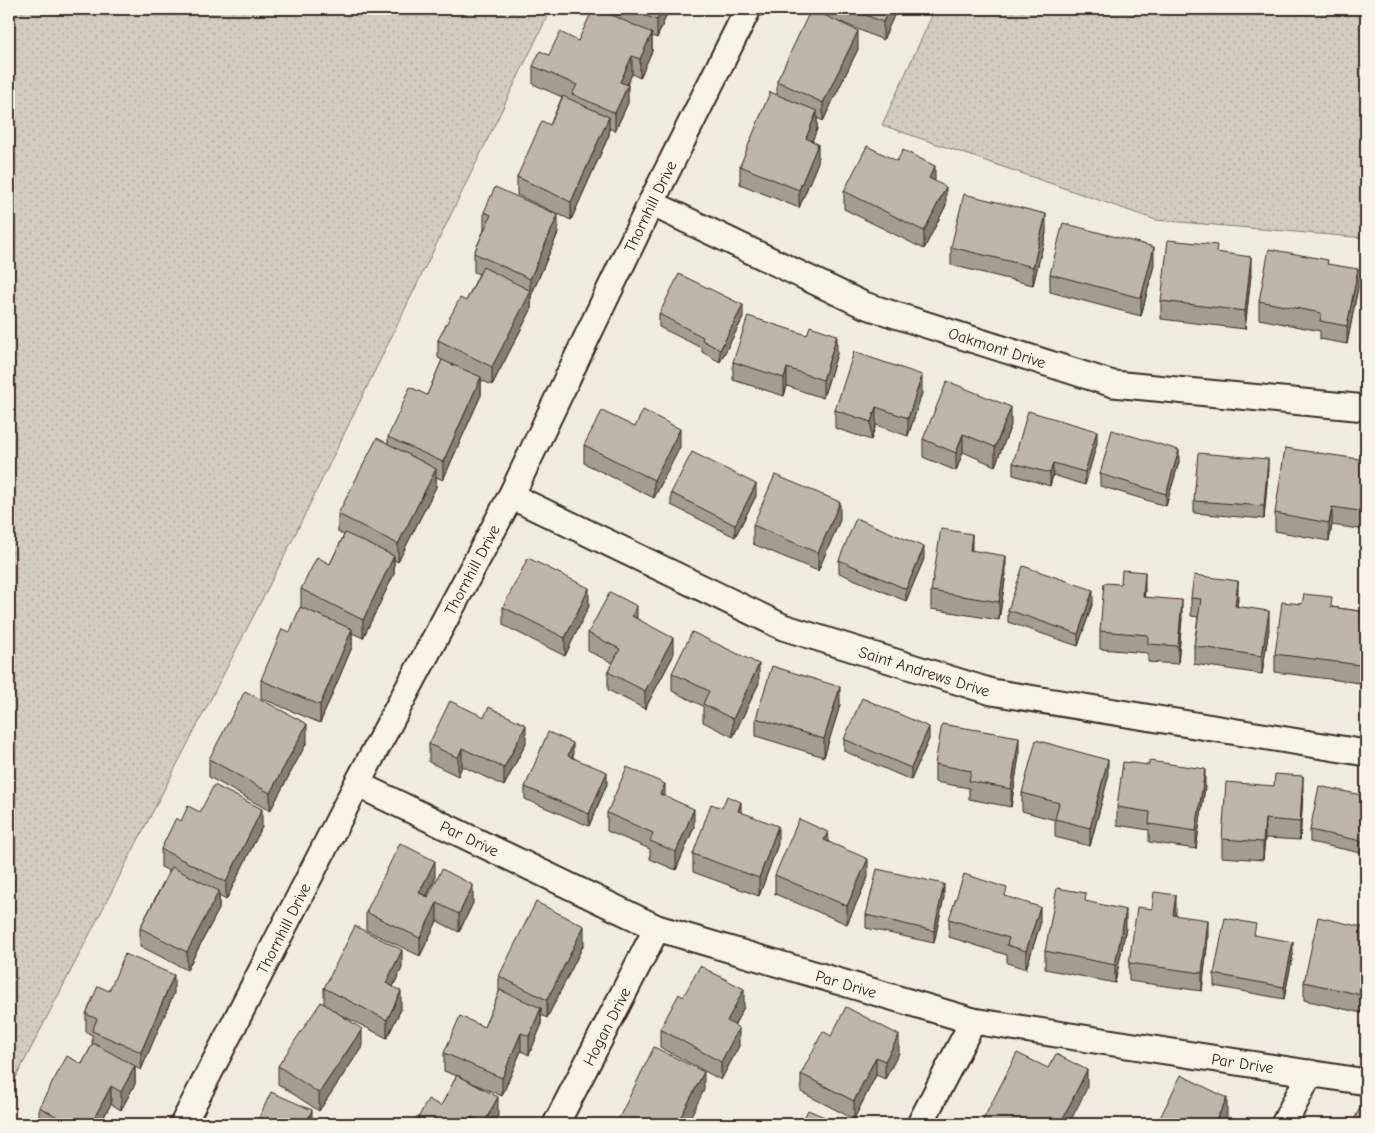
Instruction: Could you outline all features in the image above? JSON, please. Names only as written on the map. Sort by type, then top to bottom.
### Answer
[{"type":"street","name":"Thornhill Drive","points":[[183,1124],[357,784],[511,496],[651,203],[748,9]]},
{"type":"street","name":"Oakmont Drive","points":[[651,203],[864,305],[1112,384],[1366,408]]},
{"type":"street","name":"Saint Andrews Drive","points":[[511,496],[783,627],[992,692],[1366,753]]},
{"type":"street","name":"Par Drive","points":[[357,784],[657,928],[973,1021],[1366,1082]]},
{"type":"street","name":"Hogan Drive","points":[[556,1124],[657,928]]},
{"type":"street","points":[[920,1124],[973,1021]]},
{"type":"street","points":[[1284,1124],[1310,1073]]},
{"type":"shaded area","points":[[9,9],[551,9],[290,545],[9,1091]]},
{"type":"shaded area","points":[[935,9],[1366,9],[1366,238],[1156,220],[882,125]]},
{"type":"building","points":[[593,9],[598,9],[652,33],[640,59],[632,56],[620,82],[628,85],[615,113],[572,94],[577,85],[533,66],[540,51],[549,55],[560,32],[578,41]]},
{"type":"building","points":[[628,9],[662,9],[657,20]]},
{"type":"building","points":[[811,9],[858,31],[823,103],[777,81]]},
{"type":"building","points":[[851,9],[889,9],[883,22]]},
{"type":"building","points":[[770,92],[817,111],[806,138],[818,144],[799,190],[740,166]]},
{"type":"building","points":[[563,96],[609,117],[571,202],[517,177],[542,121],[550,125]]},
{"type":"building","points":[[867,146],[897,161],[903,150],[935,166],[929,178],[946,187],[924,231],[844,191]]},
{"type":"building","points":[[495,187],[558,215],[530,279],[474,253],[491,215],[484,212]]},
{"type":"building","points":[[964,194],[1046,214],[1033,267],[951,247]]},
{"type":"building","points":[[1063,223],[1154,247],[1141,298],[1050,274]]},
{"type":"building","points":[[1168,240],[1217,245],[1216,252],[1251,257],[1245,311],[1161,301]]},
{"type":"building","points":[[1269,249],[1328,260],[1327,264],[1358,269],[1347,326],[1320,321],[1321,313],[1259,301]]},
{"type":"building","points":[[483,267],[531,291],[492,367],[438,340],[460,298],[466,301]]},
{"type":"building","points":[[679,274],[743,305],[720,350],[702,340],[703,337],[659,314]]},
{"type":"building","points":[[748,316],[807,335],[810,326],[837,335],[823,380],[787,368],[784,378],[733,362]]},
{"type":"building","points":[[854,352],[922,375],[908,418],[876,407],[871,422],[835,410]]},
{"type":"building","points":[[442,360],[481,377],[443,462],[388,437],[410,387],[427,395]]},
{"type":"building","points":[[947,381],[1011,407],[995,447],[963,434],[956,453],[923,439]]},
{"type":"building","points":[[643,410],[680,429],[654,480],[584,445],[602,411],[635,427]]},
{"type":"building","points":[[1028,411],[1097,431],[1085,472],[1053,463],[1050,473],[1013,463]]},
{"type":"building","points":[[1112,430],[1179,450],[1166,494],[1100,474]]},
{"type":"building","points":[[377,438],[436,469],[398,544],[338,514]]},
{"type":"building","points":[[1285,448],[1366,460],[1366,512],[1332,507],[1329,523],[1275,513]]},
{"type":"building","points":[[692,452],[756,484],[735,525],[671,493]]},
{"type":"building","points":[[1198,453],[1268,459],[1264,506],[1194,501]]},
{"type":"building","points":[[775,475],[840,502],[818,553],[753,525]]},
{"type":"building","points":[[856,518],[924,547],[906,589],[839,560]]},
{"type":"building","points":[[941,529],[972,534],[970,550],[1006,556],[999,602],[931,591]]},
{"type":"building","points":[[345,533],[394,556],[363,620],[301,589],[317,557],[330,564]]},
{"type":"building","points":[[528,558],[589,588],[565,638],[503,607]]},
{"type":"building","points":[[1023,566],[1093,590],[1078,634],[1008,610]]},
{"type":"building","points":[[1122,570],[1145,572],[1143,597],[1182,600],[1178,646],[1148,644],[1148,635],[1100,631],[1104,583],[1121,584]]},
{"type":"building","points":[[1194,575],[1238,581],[1235,606],[1269,611],[1262,656],[1194,646],[1201,599],[1191,598]]},
{"type":"building","points":[[610,592],[637,606],[632,616],[673,638],[645,691],[608,672],[620,649],[588,633]]},
{"type":"building","points":[[1304,594],[1332,597],[1331,607],[1366,612],[1360,665],[1275,654],[1282,602],[1302,604]]},
{"type":"building","points":[[300,607],[352,629],[320,705],[261,680],[282,629],[290,632]]},
{"type":"building","points":[[692,632],[759,664],[733,719],[703,704],[709,691],[672,673]]},
{"type":"building","points":[[772,666],[840,687],[824,739],[756,718]]},
{"type":"building","points":[[245,691],[307,724],[270,793],[209,759]]},
{"type":"building","points":[[862,698],[929,727],[911,768],[844,739]]},
{"type":"building","points":[[450,701],[484,717],[489,707],[526,725],[504,768],[462,748],[458,758],[429,744]]},
{"type":"building","points":[[942,724],[1019,737],[1011,789],[969,781],[971,771],[935,764]]},
{"type":"building","points":[[548,732],[573,743],[568,756],[607,772],[589,814],[525,787]]},
{"type":"building","points":[[1036,740],[1108,760],[1090,828],[1055,819],[1059,803],[1022,793]]},
{"type":"building","points":[[1149,761],[1205,769],[1196,831],[1149,824],[1150,812],[1117,807],[1123,762],[1149,765]]},
{"type":"building","points":[[627,767],[665,784],[660,794],[694,809],[676,852],[650,841],[653,833],[607,813]]},
{"type":"building","points":[[1275,774],[1303,776],[1300,822],[1265,819],[1263,842],[1222,839],[1226,782],[1274,786]]},
{"type":"building","points":[[214,785],[262,809],[226,882],[161,849],[176,818],[181,821],[188,806],[200,812]]},
{"type":"building","points":[[1319,786],[1366,796],[1366,842],[1310,830]]},
{"type":"building","points":[[727,796],[741,802],[738,811],[778,826],[759,878],[693,854],[711,804],[722,808]]},
{"type":"building","points":[[799,819],[828,832],[824,840],[868,859],[847,906],[775,875]]},
{"type":"building","points":[[400,843],[435,861],[419,893],[428,897],[442,869],[473,885],[459,914],[437,903],[420,938],[366,912]]},
{"type":"building","points":[[172,867],[219,891],[187,952],[140,928]]},
{"type":"building","points":[[877,869],[944,884],[934,931],[866,915]]},
{"type":"building","points":[[964,874],[1007,888],[1005,896],[1040,907],[1026,951],[1007,945],[1009,938],[949,919]]},
{"type":"building","points":[[1057,888],[1086,893],[1085,901],[1126,910],[1115,965],[1045,951]]},
{"type":"building","points":[[1154,892],[1176,895],[1173,915],[1208,920],[1202,973],[1129,963],[1137,907],[1152,909]]},
{"type":"building","points":[[536,902],[584,926],[547,1000],[499,976]]},
{"type":"building","points":[[1318,917],[1366,928],[1366,996],[1304,982]]},
{"type":"building","points":[[1225,918],[1256,924],[1254,935],[1293,942],[1284,987],[1214,974]]},
{"type":"building","points":[[355,926],[402,950],[386,983],[401,991],[387,1020],[324,988]]},
{"type":"building","points":[[125,954],[174,975],[141,1052],[92,1031],[97,1019],[86,1014],[98,986],[109,991]]},
{"type":"building","points":[[700,966],[744,989],[727,1021],[739,1028],[721,1062],[660,1029],[679,994],[683,997]]},
{"type":"building","points":[[500,990],[541,1008],[529,1036],[521,1033],[502,1078],[444,1053],[460,1016],[484,1027]]},
{"type":"building","points":[[321,1002],[362,1029],[319,1093],[278,1066]]},
{"type":"building","points":[[846,1007],[899,1035],[885,1061],[876,1057],[854,1101],[801,1074],[823,1031],[831,1036]]},
{"type":"building","points":[[93,1043],[135,1066],[121,1092],[111,1086],[91,1124],[71,1124],[39,1107],[67,1056],[82,1064]]},
{"type":"building","points":[[654,1047],[704,1072],[677,1124],[616,1124]]},
{"type":"building","points":[[1017,1053],[1048,1068],[1056,1054],[1087,1070],[1060,1124],[981,1124]]},
{"type":"building","points":[[457,1075],[498,1097],[484,1123],[472,1117],[468,1124],[415,1124],[428,1099],[441,1106]]},
{"type":"building","points":[[1181,1075],[1227,1098],[1214,1124],[1157,1124]]},
{"type":"building","points":[[271,1092],[312,1110],[306,1124],[256,1124]]},
{"type":"building","points":[[1360,1108],[1366,1111],[1366,1124],[1352,1124]]},
{"type":"building","points":[[808,1110],[841,1124],[801,1124]]}]
